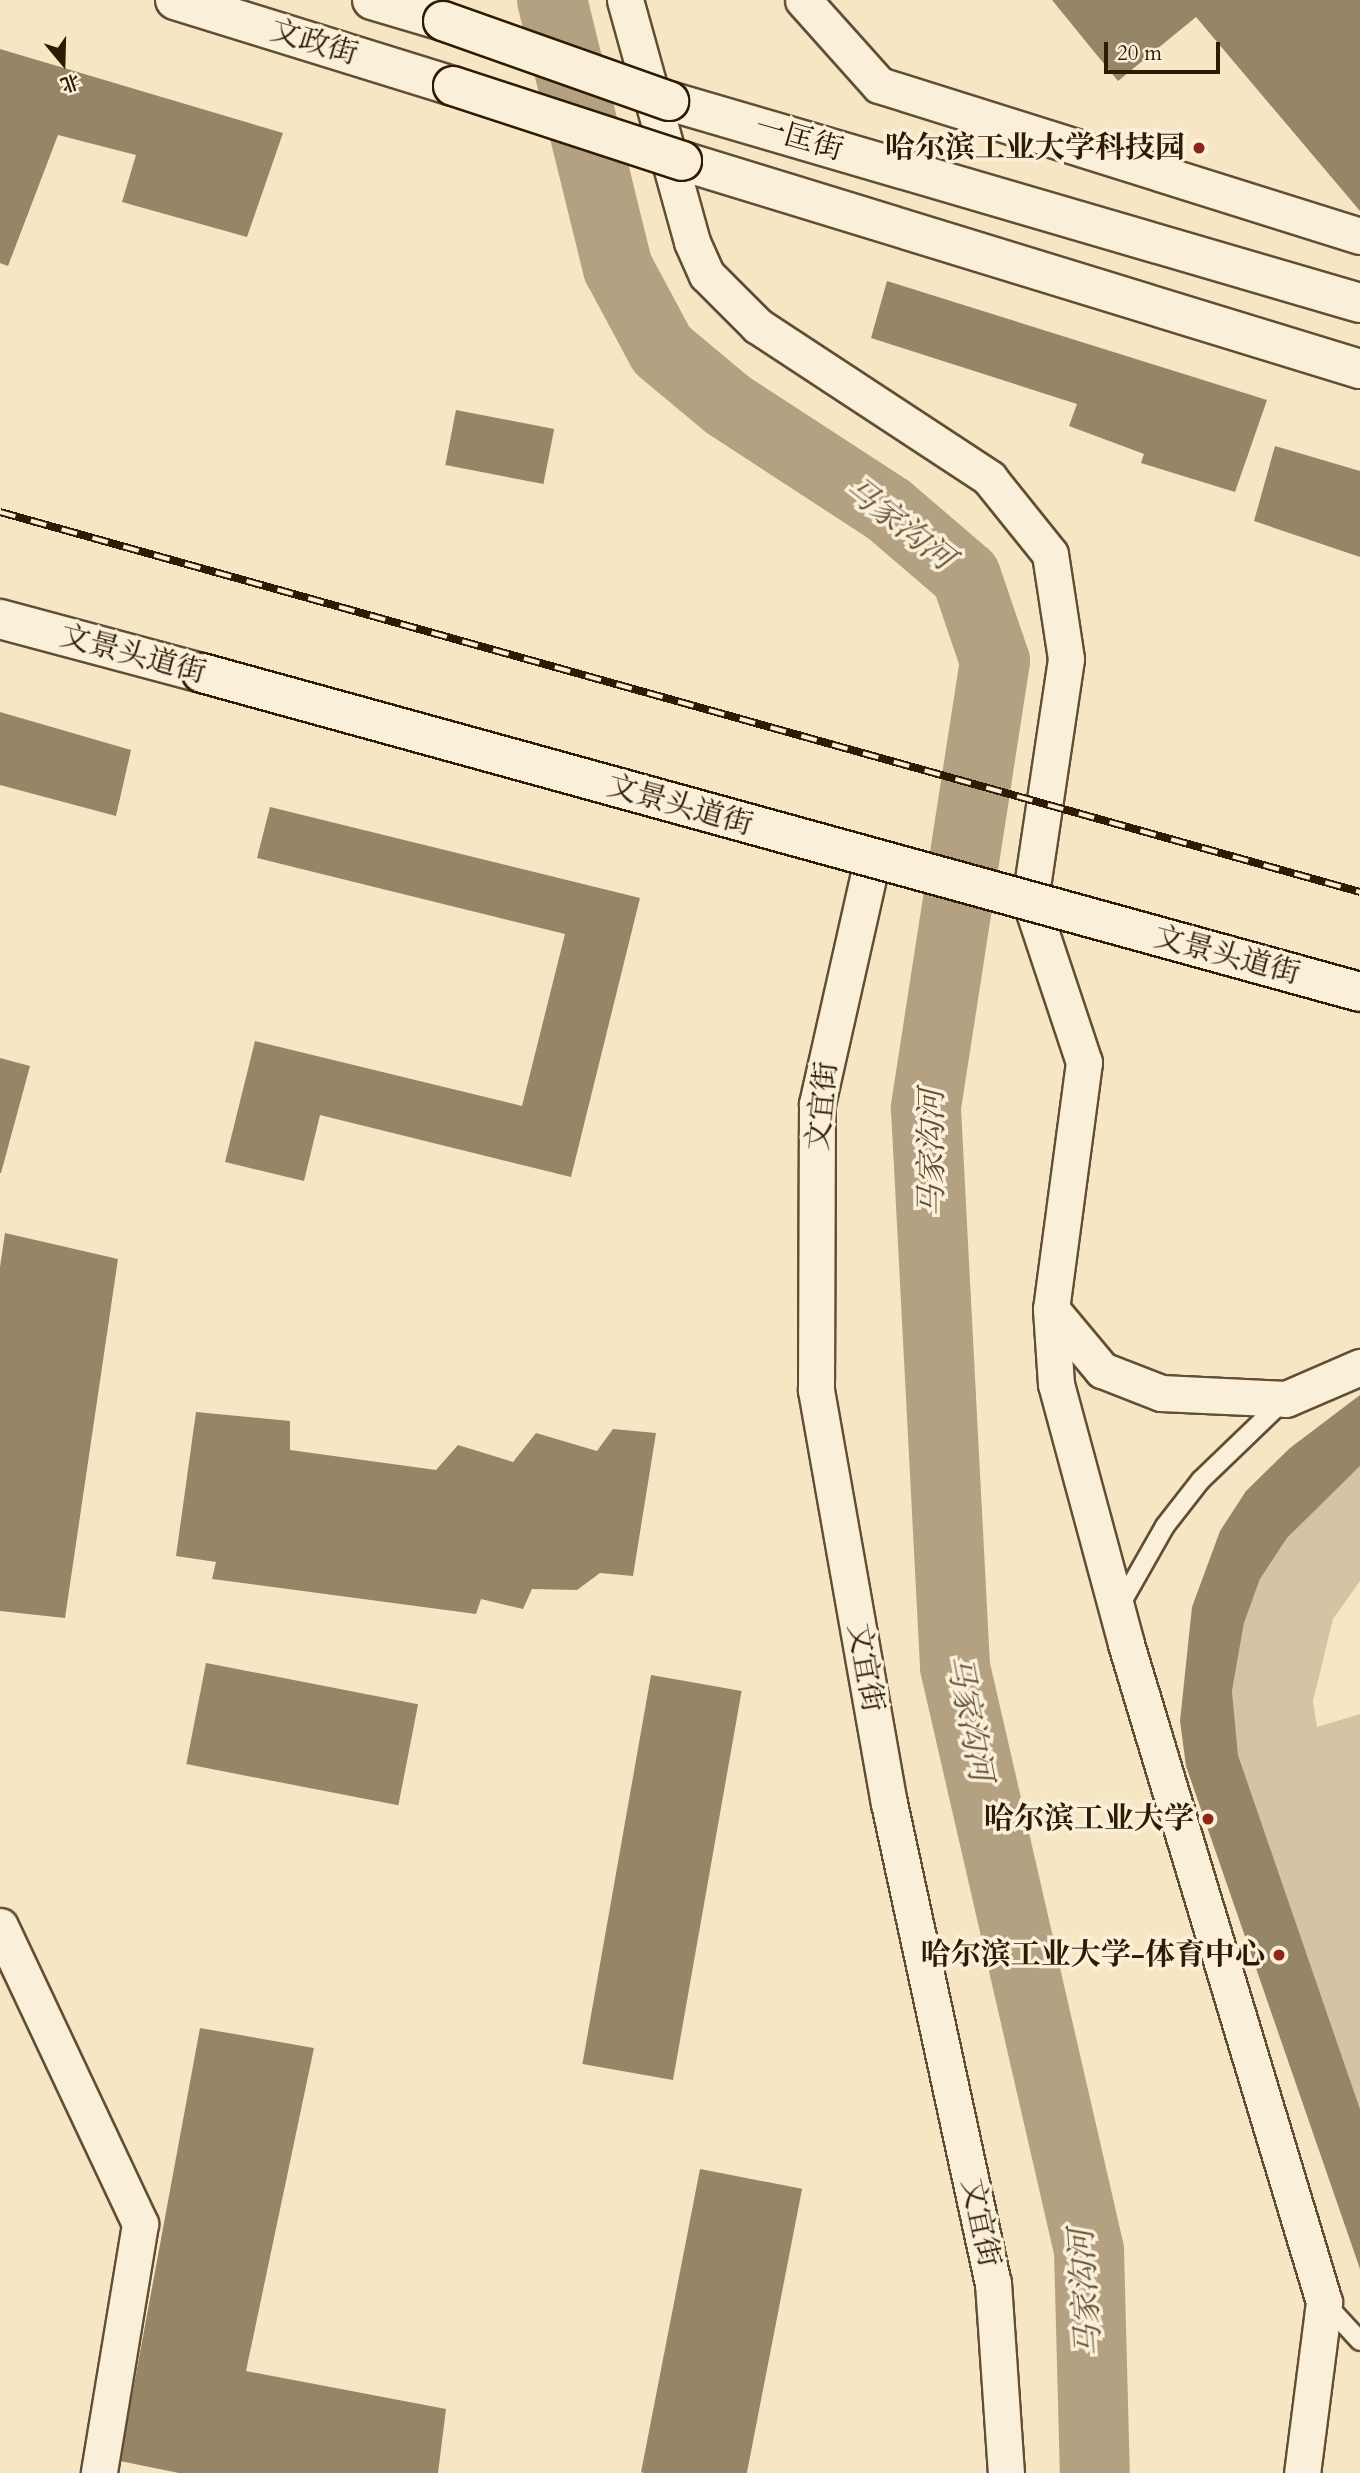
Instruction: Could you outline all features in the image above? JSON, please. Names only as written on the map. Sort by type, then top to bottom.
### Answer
[{"type":"main road","name":"文政街","points":[[175,0],[453,86]]},
{"type":"main road","name":"文政街","points":[[372,0],[443,21]]},
{"type":"main road","name":"一匡街","points":[[443,21],[669,101],[1360,303]]},
{"type":"main road","name":"一匡街","points":[[453,86],[682,160],[1360,369]]},
{"type":"main road","name":"文景头道街","points":[[0,619],[1360,992]]},
{"type":"street","points":[[625,0],[692,242],[707,275],[758,326],[989,478],[1050,554],[1066,659],[1030,900],[1084,1062],[1051,1310],[1056,1384],[1324,2302],[1301,2473]]},
{"type":"street","points":[[803,0],[879,85],[1360,236]]},
{"type":"street","name":"文宜街","points":[[872,860],[817,1104],[816,1390],[889,1803],[993,2283],[1006,2473]]},
{"type":"street","points":[[1051,1310],[1102,1370],[1161,1393],[1286,1399],[1360,1367]]},
{"type":"street","points":[[0,1926],[140,2224],[99,2473]]},
{"type":"lane","points":[[1119,1607],[1159,1536],[1201,1480],[1286,1399]]},
{"type":"lane","points":[[1324,2302],[1360,2341]]},
{"type":"shaded area","points":[[1360,1466],[1360,1581],[1333,1619],[1313,1701],[1317,1727],[1360,1714],[1360,2109],[1238,1755],[1232,1691],[1244,1623],[1260,1579],[1287,1538]]},
{"type":"building","points":[[1052,0],[1360,0],[1360,211],[1196,17],[1118,81]]},
{"type":"building","points":[[0,49],[283,133],[247,237],[122,202],[136,155],[58,135],[8,266],[0,263]]},
{"type":"building","points":[[887,281],[1267,400],[1235,492],[1141,463],[1144,454],[1069,426],[1077,404],[871,338]]},
{"type":"building","points":[[456,410],[554,429],[543,484],[445,465]]},
{"type":"building","points":[[1275,446],[1360,471],[1360,557],[1254,521]]},
{"type":"building","points":[[0,712],[131,750],[116,816],[0,785]]},
{"type":"building","points":[[270,807],[640,898],[571,1177],[320,1115],[304,1181],[225,1162],[255,1041],[522,1106],[565,934],[257,858]]},
{"type":"building","points":[[0,1058],[30,1066],[1,1173],[0,1173]]},
{"type":"building","points":[[5,1233],[118,1259],[65,1618],[0,1611],[0,1267]]},
{"type":"building","name":"哈尔滨工业大学-体育中心","points":[[1360,1395],[1360,1466],[1287,1538],[1260,1579],[1244,1623],[1232,1691],[1238,1755],[1360,2109],[1360,2269],[1186,1766],[1180,1721],[1192,1607],[1220,1531],[1246,1491],[1290,1448]]},
{"type":"building","points":[[196,1412],[290,1421],[290,1450],[436,1470],[458,1445],[513,1462],[536,1433],[597,1451],[613,1429],[656,1433],[633,1576],[600,1573],[577,1590],[532,1589],[523,1609],[481,1599],[476,1614],[212,1579],[216,1562],[176,1556]]},
{"type":"building","points":[[206,1663],[418,1704],[398,1805],[186,1764]]},
{"type":"building","points":[[651,1675],[742,1691],[673,2080],[582,2064]]},
{"type":"building","points":[[200,2028],[314,2048],[246,2371],[446,2409],[438,2473],[179,2473],[120,2461]]},
{"type":"building","points":[[700,2169],[802,2189],[747,2473],[641,2472]]},
{"type":"waterway","name":"马家沟河","points":[[552,0],[618,268],[662,350],[728,405],[889,510],[966,576],[995,661],[926,1109],[955,1667],[1089,2250],[1095,2473]]},
{"type":"railway","points":[[0,512],[1360,892]]},
{"type":"place","name":"哈尔滨工业大学科技园","points":[[1199,148]]},
{"type":"place","name":"哈尔滨工业大学","points":[[1208,1819]]},
{"type":"place","name":"哈尔滨工业大学-体育中心","points":[[1279,1955]]}]
